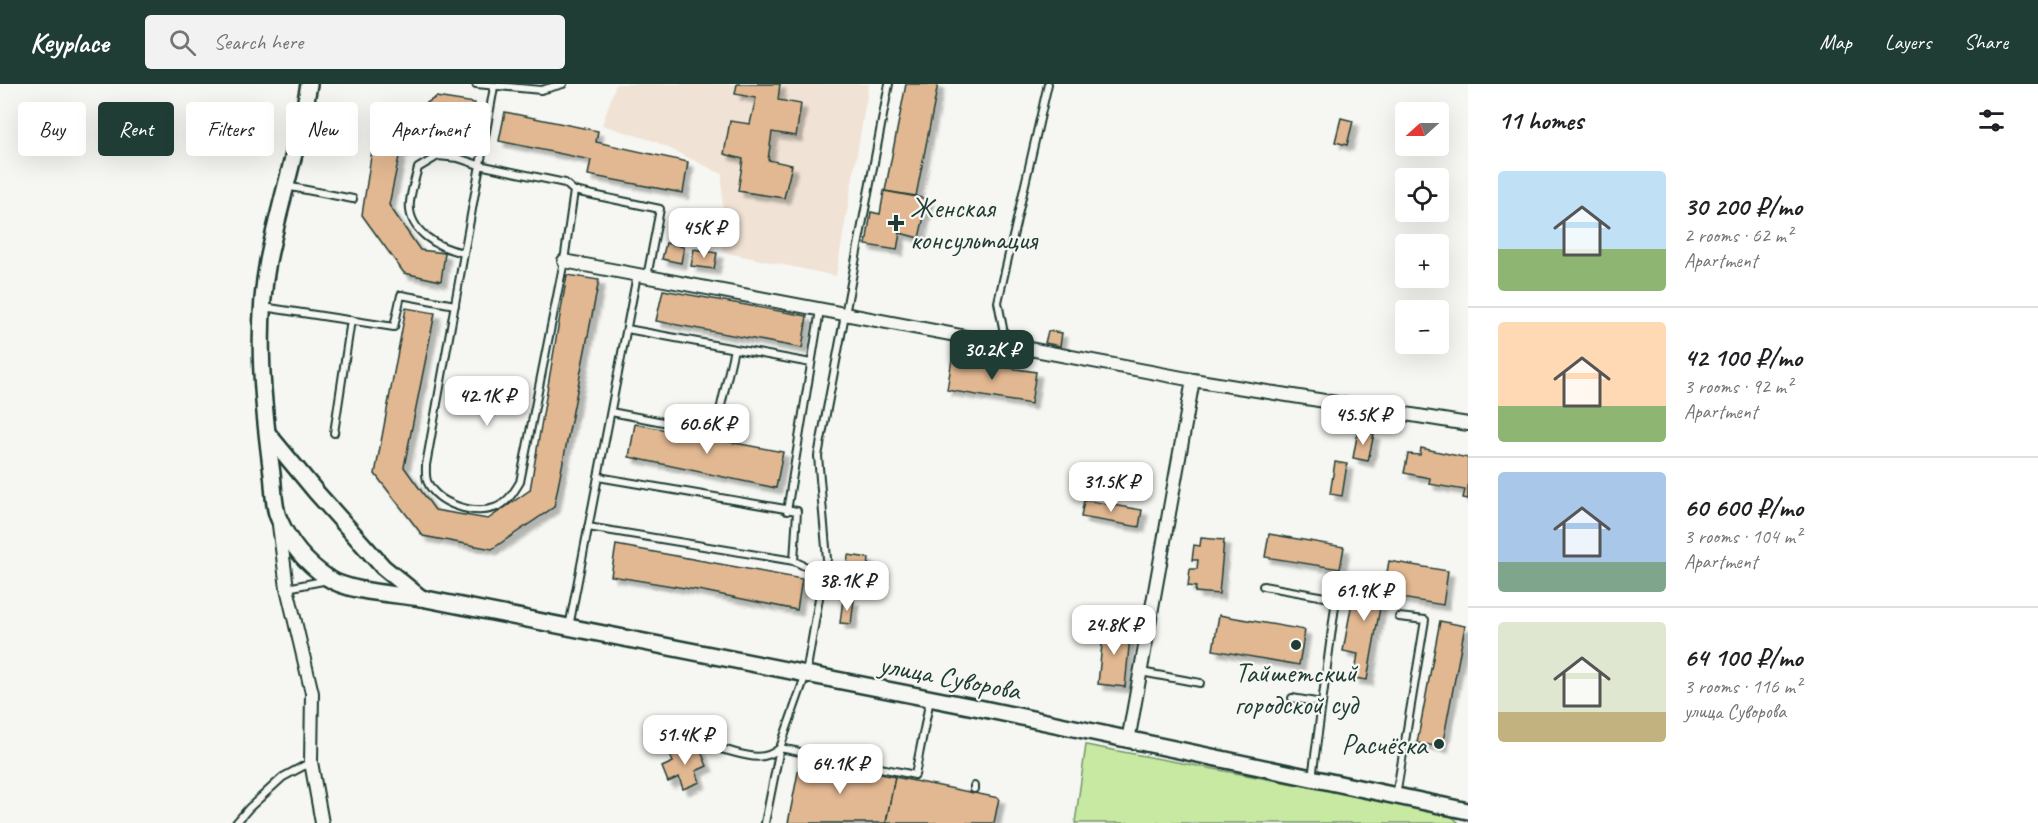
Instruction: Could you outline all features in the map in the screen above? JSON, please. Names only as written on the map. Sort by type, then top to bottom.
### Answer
[{"type":"street","points":[[309,84],[268,263],[263,307],[262,354],[266,432],[287,588],[312,693],[311,762],[322,823]]},
{"type":"street","points":[[564,261],[1193,380],[1468,424]]},
{"type":"street","points":[[1128,741],[1193,380]]},
{"type":"street","points":[[266,432],[376,559],[421,598]]},
{"type":"street","points":[[278,518],[295,548],[330,580]]},
{"type":"street","name":"улица Суворова","points":[[330,580],[364,591],[421,598],[806,674],[1468,811]]},
{"type":"lane","points":[[476,84],[541,90],[563,84]]},
{"type":"lane","points":[[765,823],[780,748],[806,674],[827,559],[818,456],[889,84]]},
{"type":"lane","points":[[1006,345],[998,302],[1048,84]]},
{"type":"lane","points":[[494,87],[426,465],[427,482],[439,497],[453,506],[481,510],[495,507],[512,496],[520,482],[564,261],[574,191]]},
{"type":"lane","points":[[464,253],[448,250],[424,236],[411,219],[410,202],[418,168],[438,156],[458,158],[480,165],[565,183],[574,191],[660,209],[627,329],[569,627]]},
{"type":"lane","points":[[285,186],[353,199]]},
{"type":"lane","points":[[263,307],[394,327],[401,295],[454,305]]},
{"type":"lane","points":[[787,511],[820,310]]},
{"type":"lane","points":[[334,433],[351,320]]},
{"type":"lane","points":[[627,329],[811,363]]},
{"type":"lane","points":[[611,412],[715,432],[734,349]]},
{"type":"lane","points":[[598,477],[797,512],[794,561]]},
{"type":"lane","points":[[588,527],[794,561],[823,575]]},
{"type":"lane","points":[[287,588],[330,580]]},
{"type":"lane","points":[[1263,586],[1336,599],[1312,778]]},
{"type":"lane","points":[[1396,796],[1425,620],[1399,616]]},
{"type":"lane","points":[[1141,672],[1200,683]]},
{"type":"lane","points":[[1292,698],[1322,703]]},
{"type":"lane","points":[[721,749],[760,758],[770,756],[780,748],[915,775],[931,699]]},
{"type":"lane","points":[[236,823],[283,777],[311,762]]},
{"type":"shaded area","points":[[616,84],[869,84],[836,276],[723,252],[722,174],[654,141],[602,125]]},
{"type":"green space","points":[[1086,745],[1448,813],[1459,823],[1075,823]]},
{"type":"building","points":[[737,84],[780,84],[778,100],[801,104],[796,136],[772,132],[768,160],[792,165],[784,198],[738,191],[743,159],[724,154],[730,121],[750,124],[756,98],[735,94]]},
{"type":"building","points":[[906,84],[938,84],[916,196],[885,191]]},
{"type":"building","points":[[436,97],[468,102],[428,102]]},
{"type":"building","points":[[505,112],[598,131],[596,142],[688,162],[683,193],[588,175],[591,160],[499,141]]},
{"type":"building","points":[[1341,118],[1353,121],[1347,145],[1335,142]]},
{"type":"building","points":[[371,156],[399,156],[389,205],[420,250],[445,253],[441,281],[404,273],[362,215]]},
{"type":"building","name":"Женская консультация","points":[[884,191],[928,199],[919,238],[900,233],[897,250],[866,245],[871,212],[880,214]]},
{"type":"building","points":[[666,243],[684,247],[681,263],[662,259]]},
{"type":"building","points":[[694,249],[717,253],[714,269],[691,266]]},
{"type":"building","points":[[567,275],[599,280],[554,507],[492,549],[423,536],[375,474],[406,308],[435,313],[404,467],[435,510],[488,519],[530,490]]},
{"type":"building","points":[[663,290],[807,316],[802,348],[656,321]]},
{"type":"building","points":[[1048,331],[1062,333],[1060,346],[1045,343]]},
{"type":"building","points":[[952,359],[1036,372],[1031,404],[947,390]]},
{"type":"building","points":[[635,424],[783,452],[776,488],[629,457]]},
{"type":"building","points":[[1358,431],[1374,434],[1368,461],[1353,458]]},
{"type":"building","points":[[1421,448],[1468,458],[1468,499],[1463,498],[1465,490],[1429,484],[1430,478],[1404,473],[1408,454],[1420,455]]},
{"type":"building","points":[[1335,462],[1347,464],[1342,496],[1330,494]]},
{"type":"building","points":[[1084,500],[1142,510],[1139,527],[1081,517]]},
{"type":"building","points":[[1269,534],[1344,547],[1340,569],[1265,557]]},
{"type":"building","points":[[1201,538],[1224,540],[1219,594],[1195,592],[1196,587],[1188,586],[1190,569],[1197,569],[1198,560],[1192,560],[1194,545],[1200,546]]},
{"type":"building","points":[[616,545],[802,579],[797,610],[611,576]]},
{"type":"building","points":[[848,555],[869,558],[867,580],[846,578]]},
{"type":"building","points":[[1389,561],[1448,571],[1443,605],[1383,595]]},
{"type":"building","points":[[1357,575],[1385,580],[1367,680],[1354,678],[1358,654],[1343,651]]},
{"type":"building","points":[[843,599],[854,600],[851,624],[840,623]]},
{"type":"building","points":[[1219,615],[1305,630],[1299,665],[1213,650]]},
{"type":"building","points":[[1440,621],[1465,626],[1442,747],[1417,743]]},
{"type":"building","points":[[1104,624],[1131,627],[1125,687],[1098,684]]},
{"type":"building","points":[[684,744],[688,754],[700,749],[707,766],[696,771],[700,782],[683,789],[679,777],[668,782],[662,767],[673,762],[668,750]]},
{"type":"building","points":[[801,757],[895,777],[886,823],[788,823]]},
{"type":"building","points":[[895,777],[999,798],[994,823],[886,823]]},
{"type":"place","name":"Женская консультация","points":[[896,223]]},
{"type":"place","name":"Тайшетский городской суд","points":[[1296,645]]},
{"type":"place","name":"Расчёsка","points":[[1439,744]]}]
